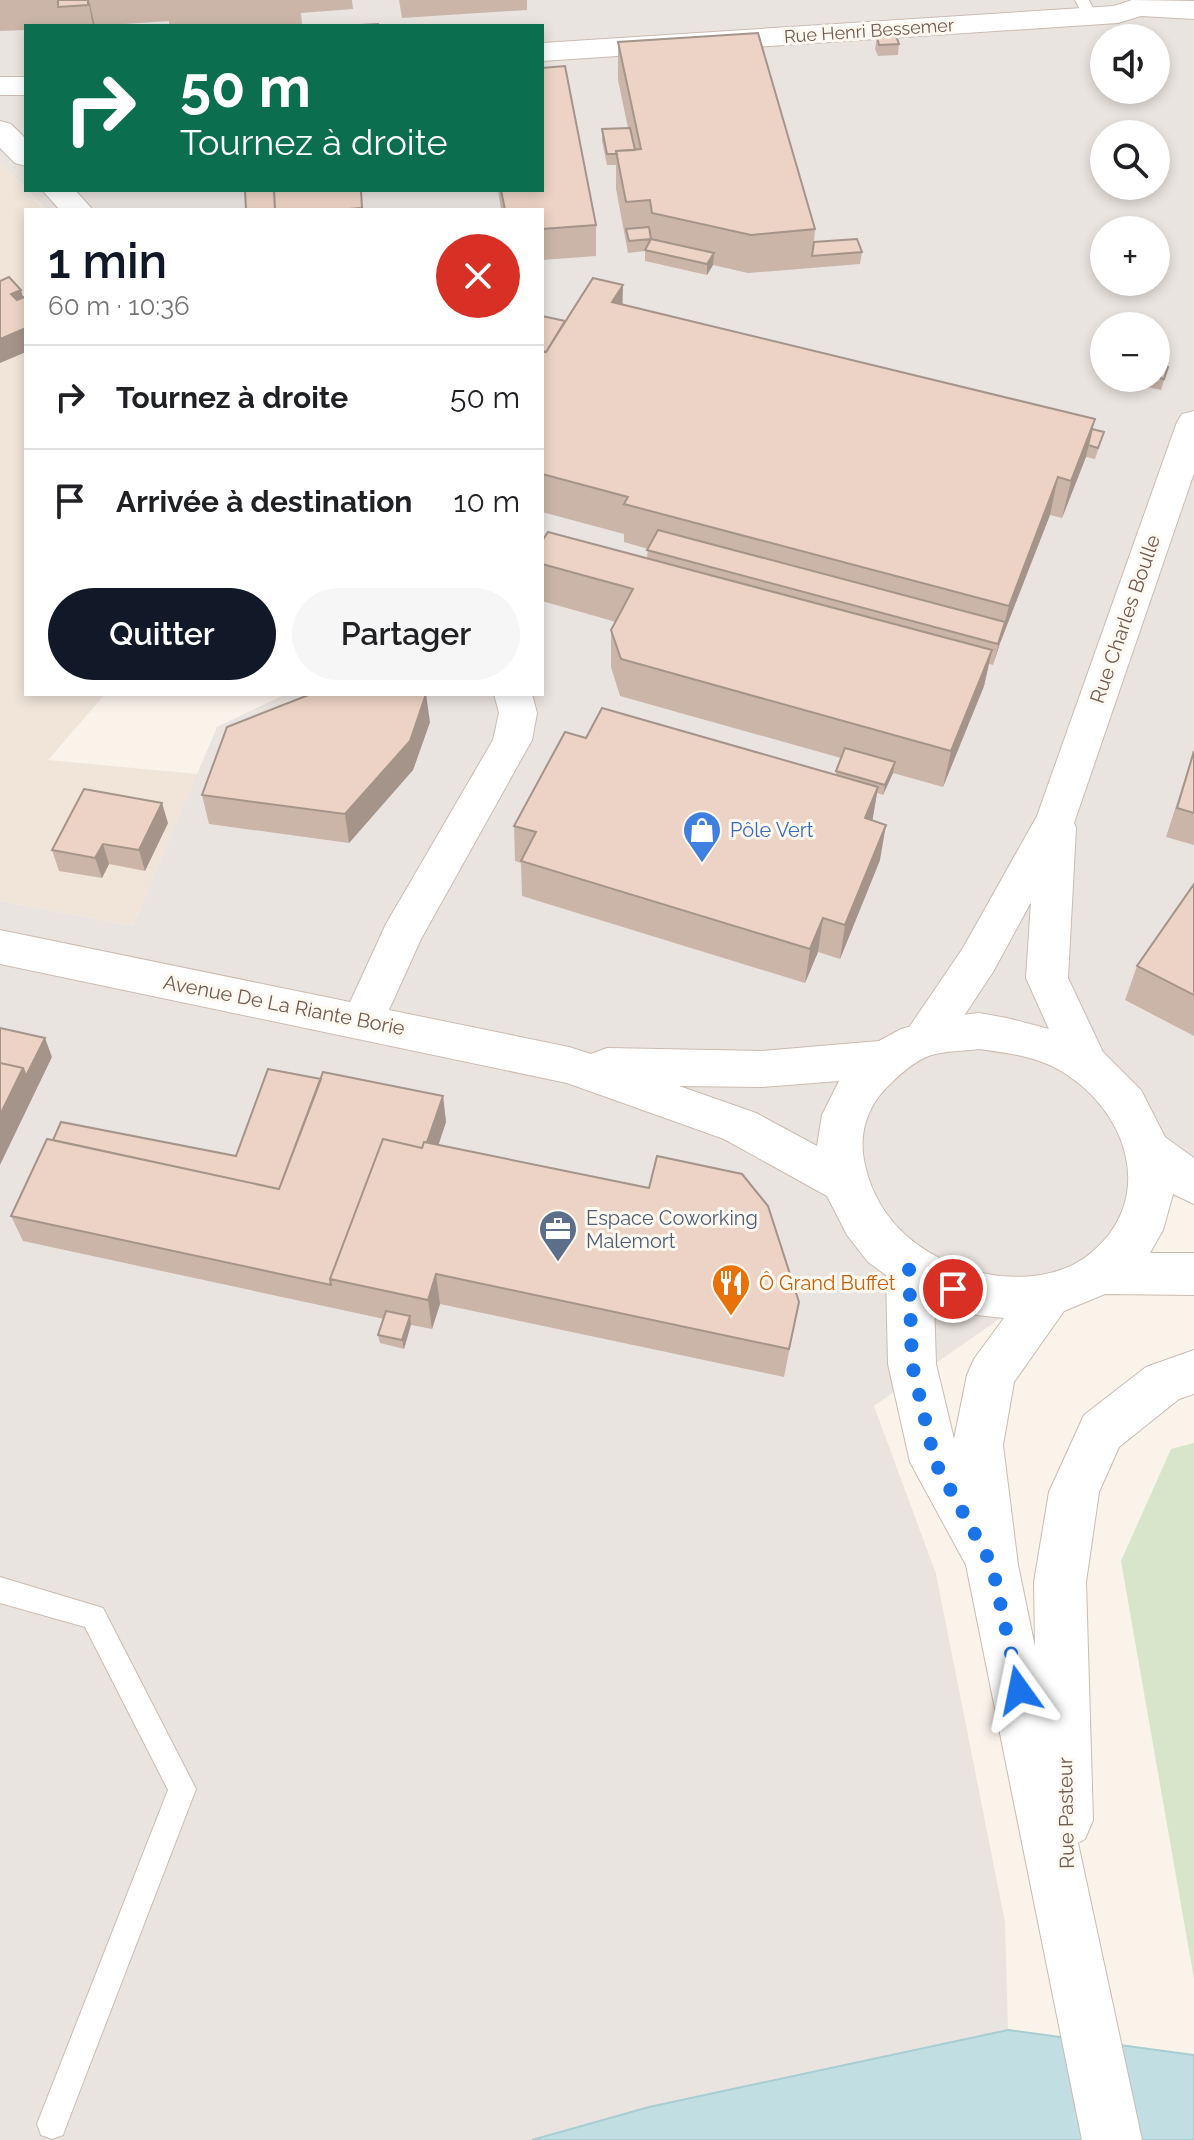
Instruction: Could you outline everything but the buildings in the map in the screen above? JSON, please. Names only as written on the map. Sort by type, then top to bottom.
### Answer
[{"type":"street","name":"Rue Henri Bessemer","points":[[544,52],[1138,7],[1194,10]]},
{"type":"street","points":[[1097,10],[1194,24]]},
{"type":"street","points":[[0,130],[24,155]]},
{"type":"street","points":[[60,192],[75,208]]},
{"type":"street","name":"Rue Charles Boulle","points":[[925,1039],[978,960],[1057,817],[1194,422]]},
{"type":"street","points":[[364,1020],[401,936],[512,740],[518,713],[514,696]]},
{"type":"street","name":"Rue Charles Boulle","points":[[1057,817],[1047,978],[1087,1065]]},
{"type":"street","name":"Avenue De La Riante Borie","points":[[0,947],[364,1020],[569,1065],[740,1126],[842,1182]]},
{"type":"street","points":[[1104,1273],[1137,1239],[1153,1196],[1150,1151],[1127,1103],[1087,1065],[1035,1039],[979,1031],[925,1039],[885,1059],[853,1093],[838,1135],[842,1182],[867,1229],[909,1268],[953,1289],[988,1296],[1048,1295],[1104,1273],[1194,1274]]},
{"type":"street","name":"Avenue De La Riante Borie","points":[[569,1065],[762,1069],[885,1059]]},
{"type":"street","points":[[1150,1151],[1194,1184]]},
{"type":"street","name":"Rue Pasteur","points":[[909,1268],[912,1364],[935,1462],[992,1565]]},
{"type":"street","name":"Rue Pasteur","points":[[1048,1295],[991,1375],[978,1445],[992,1565],[1112,2140]]},
{"type":"street","name":"Rue Pasteur","points":[[1068,1930],[1060,1582],[1074,1492],[1101,1431],[1163,1383],[1194,1372]]},
{"type":"lane","points":[[0,1590],[94,1617],[182,1789],[52,2124]]},
{"type":"shaded area","points":[[0,0],[1194,0],[1194,1184],[874,1406],[936,1574],[1005,1922],[1008,2030],[649,2107],[532,2140],[0,2140],[0,901],[133,926],[217,727],[282,696],[544,696],[544,208],[44,208],[29,192],[544,192],[544,24],[24,24],[24,187],[0,162]]},
{"type":"shaded area","points":[[0,162],[24,188],[24,192],[28,192],[43,208],[24,208],[24,696],[103,696],[48,760],[198,774],[133,926],[0,901]]},
{"type":"green space","points":[[1194,1443],[1194,1979],[1121,1561],[1171,1449]]},
{"type":"water","points":[[1008,2030],[1194,2055],[1194,2140],[532,2140],[649,2107]]},
{"type":"place","name":"Pôle Vert","points":[[702,864]]},
{"type":"place","name":"Espace Coworking Malemort","points":[[558,1263]]},
{"type":"place","name":"Ô Grand Buffet","points":[[731,1317]]},
{"type":"route","points":[[953,1289],[909,1268],[912,1364],[935,1462],[992,1565],[1019,1690]]}]
